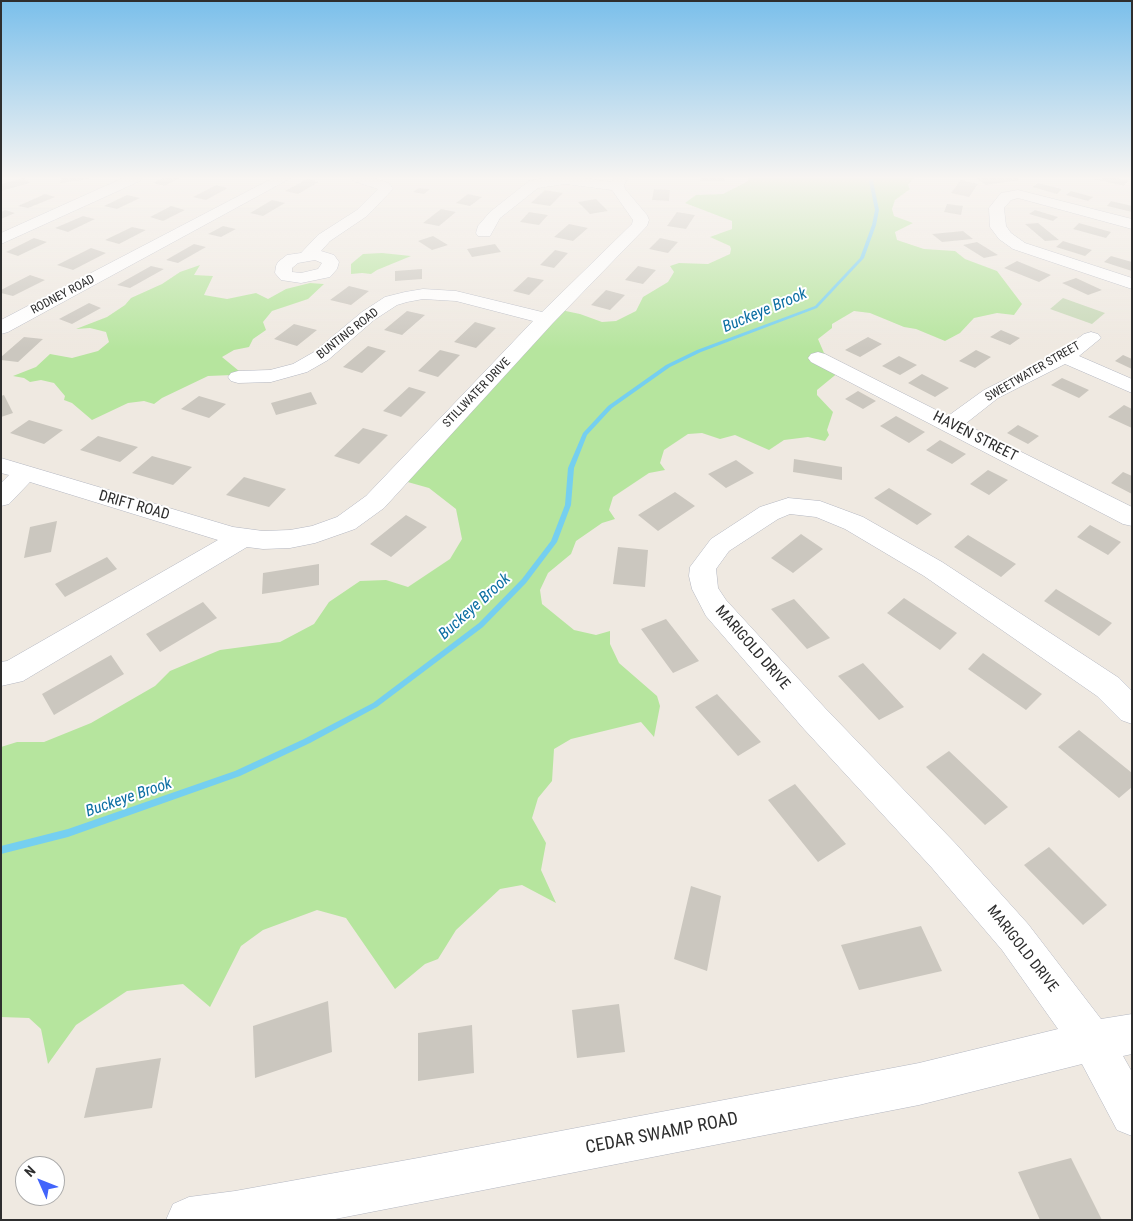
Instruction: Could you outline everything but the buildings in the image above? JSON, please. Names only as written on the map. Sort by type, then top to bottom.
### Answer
[{"type":"street","name":"RODNEY ROAD","points":[[1,328],[176,235]]},
{"type":"street","points":[[308,256],[329,235]]},
{"type":"street","name":"STILLWATER DRIVE","points":[[242,538],[264,540],[315,534],[346,524],[357,517],[375,502],[546,320],[630,235]]},
{"type":"street","points":[[1004,235],[1019,246],[1132,284]]},
{"type":"street","name":"BUNTING ROAD","points":[[238,377],[270,376],[300,368],[322,356],[368,316],[391,302],[405,297],[423,294],[456,296],[546,320]]},
{"type":"street","name":"SWEETWATER STREET","points":[[950,425],[991,394],[1065,356],[1091,338]]},
{"type":"street","points":[[1065,356],[1132,387]]},
{"type":"street","name":"HAVEN STREET","points":[[818,358],[1132,518]]},
{"type":"street","points":[[1,465],[25,473],[1,498]]},
{"type":"street","name":"DRIFT ROAD","points":[[25,473],[184,520],[222,534],[242,538]]},
{"type":"street","name":"MARIGOLD DRIVE","points":[[1132,711],[1108,687],[933,569],[873,533],[834,513],[820,509],[788,506],[769,513],[720,545],[703,567],[702,576],[705,589],[716,608],[814,718],[944,856],[1014,937],[1112,1037],[1132,1115]]},
{"type":"street","points":[[1,674],[13,672],[242,538]]},
{"type":"street","name":"CEDAR SWAMP ROAD","points":[[189,1220],[235,1214],[364,1189],[418,1181],[919,1084],[1112,1037]]},
{"type":"green space","points":[[716,235],[896,235],[897,240],[924,249],[955,251],[965,259],[997,271],[1022,304],[1014,315],[997,313],[974,318],[960,333],[945,341],[870,313],[854,311],[832,324],[832,328],[818,339],[824,353],[845,367],[817,390],[817,395],[833,412],[827,430],[829,435],[825,441],[808,437],[784,440],[769,450],[735,435],[720,439],[702,433],[688,434],[664,450],[660,463],[665,470],[649,473],[613,497],[609,510],[615,519],[602,523],[576,541],[571,554],[548,573],[540,590],[542,604],[574,630],[596,635],[610,631],[610,644],[619,663],[657,696],[660,706],[654,737],[641,722],[571,739],[554,749],[552,781],[538,798],[532,818],[546,843],[541,870],[556,903],[522,885],[500,889],[456,930],[438,959],[425,964],[395,989],[346,918],[317,910],[263,930],[241,946],[210,1007],[183,984],[127,991],[76,1025],[48,1064],[41,1029],[29,1018],[1,1017],[1,747],[17,742],[44,742],[91,723],[155,686],[170,671],[220,650],[280,642],[314,624],[329,602],[360,581],[386,580],[408,587],[450,559],[462,539],[456,509],[429,488],[397,479],[556,309],[580,314],[602,322],[616,321],[636,311],[643,297],[668,282],[674,272],[670,266],[679,263],[708,264],[730,254],[730,246],[710,237]]},
{"type":"green space","points":[[382,253],[411,256],[371,274],[351,274],[351,264],[363,254]]},
{"type":"green space","points":[[200,265],[194,275],[213,276],[204,295],[227,299],[256,293],[268,299],[286,289],[310,283],[324,284],[308,299],[272,311],[263,322],[266,330],[253,339],[249,347],[234,350],[222,357],[239,371],[232,375],[208,376],[162,398],[154,404],[144,401],[128,403],[92,420],[72,403],[64,400],[65,396],[54,383],[41,380],[30,382],[24,378],[13,376],[36,367],[50,354],[72,358],[98,351],[109,342],[106,332],[90,328],[76,329],[107,317],[125,305],[131,298],[162,284],[180,272]]},
{"type":"green space","points":[[1063,298],[1105,313],[1092,324],[1050,309]]},
{"type":"waterway","name":"Buckeye Brook","points":[[1,850],[68,833],[237,774],[307,741],[375,705],[481,625],[524,581],[554,542],[568,505],[571,468],[585,434],[610,407],[668,366],[699,351],[816,307],[862,258],[870,235]]}]
